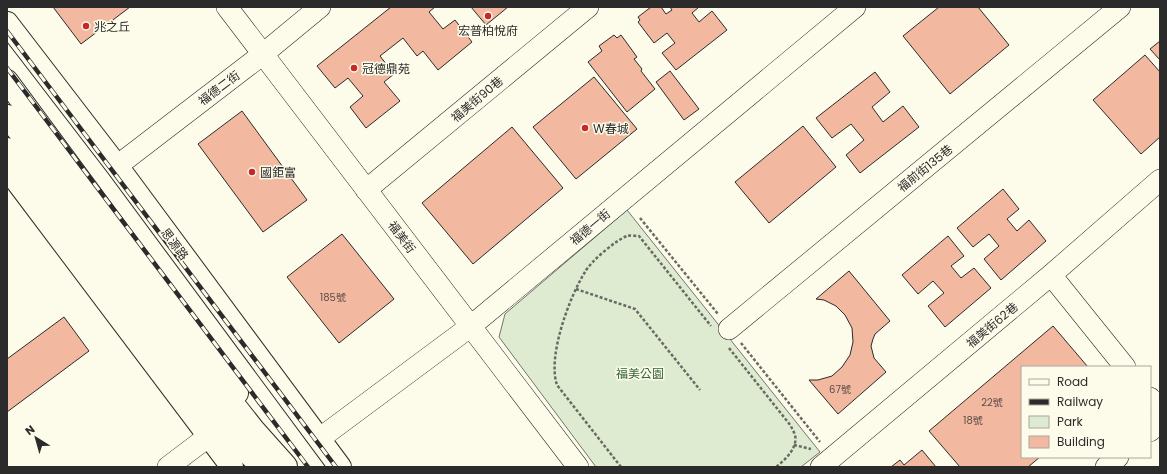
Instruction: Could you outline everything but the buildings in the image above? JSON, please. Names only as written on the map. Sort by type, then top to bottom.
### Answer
[{"type":"main road","name":"思源路","points":[[7,23],[117,166],[340,467]]},
{"type":"main road","points":[[7,81],[260,424],[287,467]]},
{"type":"main road","points":[[7,116],[253,429],[287,467]]},
{"type":"main road","points":[[7,149],[36,178],[237,442],[262,467]]},
{"type":"main road","points":[[11,180],[232,467]]},
{"type":"street","name":"福美街","points":[[227,7],[578,467]]},
{"type":"street","name":"福德二街","points":[[117,166],[263,54],[320,7]]},
{"type":"street","name":"福美街90巷","points":[[366,190],[588,7]]},
{"type":"street","name":"福德一街","points":[[319,439],[470,326],[855,7]]},
{"type":"street","name":"福前街135巷","points":[[723,334],[1120,7]]},
{"type":"street","name":"福美街62巷","points":[[817,458],[1051,275],[1160,180]]},
{"type":"street","points":[[1051,275],[1124,366]]},
{"type":"street","points":[[1151,399],[1160,410]]},
{"type":"street","points":[[1151,430],[1160,422]]},
{"type":"street","points":[[168,467],[209,436]]},
{"type":"street","points":[[1106,467],[1117,458]]},
{"type":"path","points":[[620,467],[557,385],[555,378],[556,357],[560,332],[571,298],[586,270],[604,251],[627,236],[639,236],[723,334],[791,426],[795,434],[794,445],[791,452],[776,467]]},
{"type":"path","points":[[576,289],[635,308],[700,390]]},
{"type":"path","points":[[794,445],[817,458]]},
{"type":"green space","name":"福美公園","points":[[627,210],[820,452],[801,467],[596,467],[499,337],[505,314]]},
{"type":"railway","points":[[7,31],[336,467]]},
{"type":"railway","points":[[7,68],[308,467]]},
{"type":"place","name":"宏普柏悅府","points":[[488,16]]},
{"type":"place","name":"兆之丘","points":[[86,26]]},
{"type":"place","name":"冠德鼎苑","points":[[354,68]]},
{"type":"place","name":"W春城","points":[[585,128]]},
{"type":"place","name":"國鉅富","points":[[252,172]]}]
